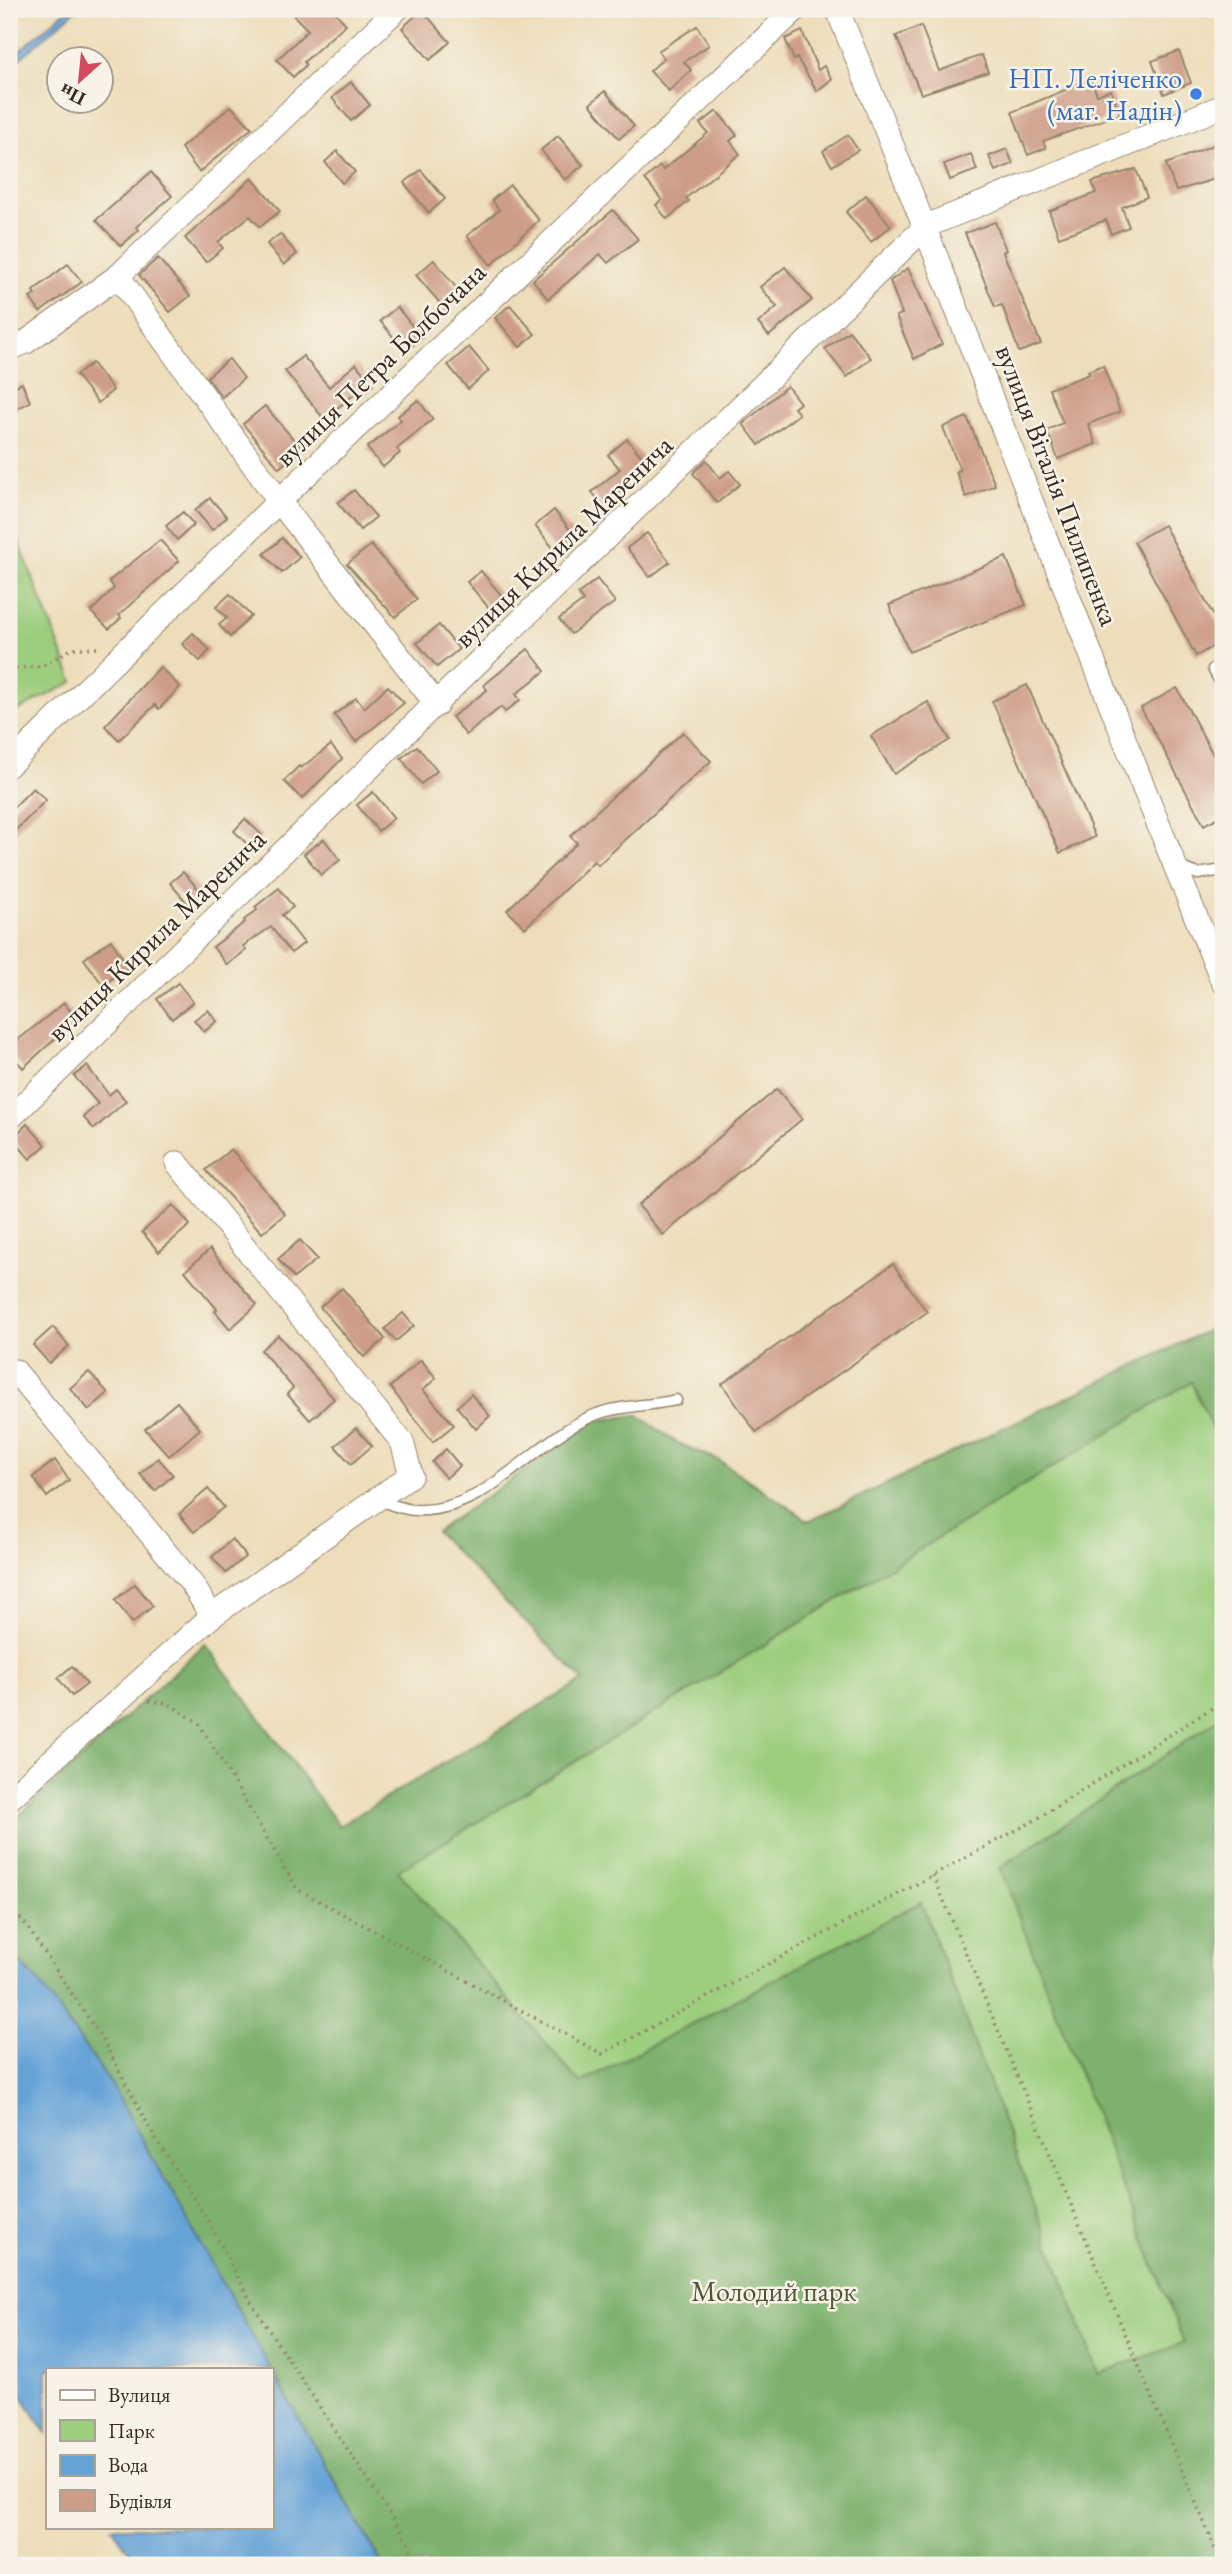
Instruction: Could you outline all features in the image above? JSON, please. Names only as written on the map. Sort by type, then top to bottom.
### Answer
[{"type":"street","points":[[9,349],[26,342],[118,276],[397,9]]},
{"type":"street","name":"вулиця Петра Болбочана","points":[[9,765],[279,501],[796,9]]},
{"type":"street","name":"вулиця Віталія Пилипенка","points":[[837,9],[926,226],[1174,866],[1223,982]]},
{"type":"street","name":"вулиця Кирила Маренича","points":[[9,1119],[438,705],[926,226],[1223,106]]},
{"type":"street","points":[[118,276],[279,501],[438,705]]},
{"type":"street","points":[[9,1799],[212,1616],[411,1475],[402,1442],[177,1163]]},
{"type":"street","points":[[15,1371],[192,1584],[212,1616]]},
{"type":"lane","points":[[1213,669],[1223,687]]},
{"type":"lane","points":[[1174,866],[1198,874],[1223,870]]},
{"type":"lane","points":[[376,1500],[415,1510],[459,1504],[503,1476],[555,1437],[598,1414],[676,1400]]},
{"type":"path","points":[[9,669],[42,666],[73,648],[128,650]]},
{"type":"path","points":[[113,1706],[145,1700],[169,1703],[199,1723],[297,1889],[603,2054],[1037,1819],[1223,1701]]},
{"type":"path","points":[[933,1875],[1222,2565]]},
{"type":"path","points":[[9,1909],[24,1922],[101,2037],[153,2134],[208,2221],[254,2307],[407,2540],[419,2565]]},
{"type":"green space","points":[[9,516],[73,682],[9,715]]},
{"type":"green space","name":"Молодий парк","points":[[1223,1323],[1223,2565],[383,2565],[273,2373],[273,2368],[270,2368],[157,2171],[40,1984],[9,1951],[9,1825],[205,1644],[339,1826],[583,1680],[436,1532],[595,1421],[638,1415],[677,1443],[718,1460],[809,1521]]},
{"type":"green space","name":"Молодий парк","points":[[1223,1323],[1223,1452],[1191,1382],[398,1871],[580,2083],[921,1902],[1098,2374],[1184,2343],[1000,1868],[1223,1716],[1223,2565],[383,2565],[273,2373],[273,2368],[270,2368],[157,2171],[109,2081],[40,1984],[9,1951],[9,1825],[205,1644],[339,1826],[583,1680],[436,1532],[595,1421],[638,1415],[677,1443],[718,1460],[809,1521]]},
{"type":"water","points":[[68,9],[77,9],[9,68],[9,60]]},
{"type":"water","points":[[9,1951],[40,1984],[109,2081],[270,2368],[46,2368],[46,2432],[9,2378]]},
{"type":"water","points":[[273,2373],[383,2565],[139,2565],[113,2528],[273,2528]]},
{"type":"building","points":[[302,9],[332,9],[346,24],[304,62],[306,65],[293,77],[277,60],[308,30],[294,16]]},
{"type":"building","points":[[422,10],[450,42],[430,60],[402,28]]},
{"type":"building","points":[[697,26],[709,45],[684,62],[691,70],[669,91],[650,71],[664,58],[658,51]]},
{"type":"building","points":[[921,26],[939,71],[982,55],[988,72],[921,94],[896,36]]},
{"type":"building","points":[[802,31],[818,70],[824,66],[832,79],[817,91],[797,58],[794,60],[785,39]]},
{"type":"building","points":[[1179,51],[1191,83],[1164,94],[1152,61]]},
{"type":"building","points":[[1091,79],[1097,95],[1111,90],[1120,114],[1043,141],[1046,148],[1028,155],[1012,112]]},
{"type":"building","points":[[351,82],[370,105],[351,121],[332,98]]},
{"type":"building","points":[[605,91],[634,126],[619,139],[590,104]]},
{"type":"building","points":[[231,106],[252,128],[199,172],[181,148]]},
{"type":"building","points":[[717,111],[737,135],[730,141],[740,154],[686,198],[689,201],[667,219],[656,205],[662,200],[645,179],[660,166],[663,170],[708,133],[700,124]]},
{"type":"building","points":[[848,135],[858,150],[832,166],[823,151]]},
{"type":"building","points":[[558,136],[583,165],[565,180],[541,150]]},
{"type":"building","points":[[1223,141],[1223,158],[1216,162],[1221,177],[1176,191],[1166,164]]},
{"type":"building","points":[[1007,149],[1013,164],[995,171],[989,156]]},
{"type":"building","points":[[337,151],[355,172],[342,183],[325,162]]},
{"type":"building","points":[[971,154],[977,170],[950,180],[944,164]]},
{"type":"building","points":[[1136,169],[1147,197],[1122,207],[1129,227],[1111,234],[1106,220],[1059,237],[1049,211],[1096,193],[1092,182]]},
{"type":"building","points":[[421,170],[445,199],[429,213],[404,183]]},
{"type":"building","points":[[151,172],[172,196],[136,227],[139,230],[121,246],[96,220]]},
{"type":"building","points":[[252,178],[280,211],[260,227],[250,216],[218,242],[223,248],[206,262],[185,238]]},
{"type":"building","points":[[510,185],[539,220],[491,265],[467,236],[499,210],[492,200]]},
{"type":"building","points":[[866,195],[891,226],[871,242],[846,212]]},
{"type":"building","points":[[613,210],[638,239],[608,263],[600,254],[548,299],[533,280]]},
{"type":"building","points":[[995,222],[1006,250],[1003,252],[1041,344],[1019,352],[1002,305],[995,307],[965,233]]},
{"type":"building","points":[[280,234],[297,254],[284,265],[267,244]]},
{"type":"building","points":[[158,258],[190,296],[170,312],[139,275]]},
{"type":"building","points":[[434,260],[462,295],[445,309],[416,275]]},
{"type":"building","points":[[68,264],[82,282],[40,312],[30,298],[35,295],[33,291]]},
{"type":"building","points":[[785,267],[812,300],[769,336],[758,323],[777,307],[760,287]]},
{"type":"building","points":[[908,268],[942,344],[914,359],[896,316],[902,314],[890,281]]},
{"type":"building","points":[[510,305],[535,334],[520,347],[495,318]]},
{"type":"building","points":[[397,307],[422,338],[405,351],[380,321]]},
{"type":"building","points":[[849,331],[871,358],[847,377],[825,349]]},
{"type":"building","points":[[469,347],[489,371],[468,389],[448,365]]},
{"type":"building","points":[[303,356],[329,387],[356,364],[373,385],[359,397],[356,393],[324,419],[285,371]]},
{"type":"building","points":[[229,359],[244,378],[222,397],[207,377]]},
{"type":"building","points":[[92,363],[113,390],[98,403],[76,375]]},
{"type":"building","points":[[1103,365],[1120,412],[1088,424],[1096,444],[1058,459],[1047,430],[1063,423],[1049,389],[1090,374],[1088,371]]},
{"type":"building","points":[[22,383],[30,402],[9,412],[9,389]]},
{"type":"building","points":[[787,386],[800,403],[794,408],[799,414],[759,445],[743,424]]},
{"type":"building","points":[[418,400],[433,419],[397,449],[400,453],[383,467],[367,448],[401,420],[398,416]]},
{"type":"building","points":[[265,406],[302,449],[279,468],[243,424]]},
{"type":"building","points":[[967,417],[995,485],[966,497],[956,472],[960,470],[943,427]]},
{"type":"building","points":[[627,439],[649,465],[603,506],[592,492],[620,469],[608,455]]},
{"type":"building","points":[[706,460],[720,478],[729,471],[740,484],[717,503],[693,473]]},
{"type":"building","points":[[354,490],[376,517],[360,530],[338,503]]},
{"type":"building","points":[[210,498],[227,517],[212,530],[195,510]]},
{"type":"building","points":[[554,510],[577,538],[558,554],[535,526]]},
{"type":"building","points":[[183,512],[194,525],[177,540],[166,526]]},
{"type":"building","points":[[1164,525],[1223,633],[1223,641],[1196,656],[1134,542]]},
{"type":"building","points":[[647,533],[670,562],[650,577],[627,548]]},
{"type":"building","points":[[282,538],[300,557],[282,573],[264,554]]},
{"type":"building","points":[[160,540],[179,561],[119,615],[121,618],[109,629],[91,612],[114,588],[109,581]]},
{"type":"building","points":[[371,545],[417,599],[395,617],[347,564]]},
{"type":"building","points":[[1006,557],[1026,605],[909,652],[889,605]]},
{"type":"building","points":[[481,571],[508,603],[494,614],[467,582]]},
{"type":"building","points":[[597,579],[615,602],[571,634],[559,619],[583,601],[578,594]]},
{"type":"building","points":[[230,594],[251,616],[230,637],[219,625],[227,618],[216,607]]},
{"type":"building","points":[[439,625],[459,649],[437,667],[417,643]]},
{"type":"building","points":[[193,633],[210,650],[200,661],[182,644]]},
{"type":"building","points":[[528,649],[545,671],[516,694],[520,700],[505,712],[501,707],[466,735],[452,717],[487,690],[484,685]]},
{"type":"building","points":[[160,667],[180,687],[159,709],[155,705],[119,740],[105,726]]},
{"type":"building","points":[[1027,685],[1095,837],[1060,853],[992,701]]},
{"type":"building","points":[[388,686],[404,703],[356,742],[334,715],[356,698],[364,708]]},
{"type":"building","points":[[1177,688],[1223,773],[1223,815],[1204,825],[1141,708]]},
{"type":"building","points":[[928,702],[950,740],[894,774],[871,736]]},
{"type":"building","points":[[683,732],[711,761],[598,865],[594,861],[525,928],[507,910],[577,843],[570,836]]},
{"type":"building","points":[[331,745],[342,759],[302,799],[284,781],[299,766],[301,768]]},
{"type":"building","points":[[417,746],[437,771],[421,784],[401,758]]},
{"type":"building","points":[[33,788],[46,800],[9,837],[9,812]]},
{"type":"building","points":[[373,792],[394,818],[378,831],[357,805]]},
{"type":"building","points":[[245,819],[262,835],[250,847],[234,831]]},
{"type":"building","points":[[324,839],[340,860],[321,875],[304,854]]},
{"type":"building","points":[[183,872],[202,893],[188,904],[170,883]]},
{"type":"building","points":[[279,888],[293,907],[282,915],[304,943],[291,953],[271,927],[243,946],[246,950],[227,965],[213,947],[245,922],[244,920],[257,910],[255,907]]},
{"type":"building","points":[[111,940],[129,967],[103,985],[84,959]]},
{"type":"building","points":[[178,983],[193,1002],[172,1019],[157,999]]},
{"type":"building","points":[[64,1003],[77,1019],[23,1068],[9,1052],[9,1047]]},
{"type":"building","points":[[208,1010],[217,1021],[204,1032],[194,1020]]},
{"type":"building","points":[[87,1066],[109,1095],[116,1089],[126,1101],[94,1129],[83,1117],[98,1104],[74,1076]]},
{"type":"building","points":[[777,1089],[802,1119],[663,1235],[638,1205]]},
{"type":"building","points":[[27,1124],[46,1145],[30,1159],[12,1138]]},
{"type":"building","points":[[231,1149],[285,1214],[262,1233],[206,1170]]},
{"type":"building","points":[[173,1205],[190,1225],[159,1252],[142,1232]]},
{"type":"building","points":[[300,1240],[317,1259],[294,1278],[278,1259]]},
{"type":"building","points":[[210,1249],[257,1305],[230,1329],[185,1271]]},
{"type":"building","points":[[893,1264],[927,1312],[756,1432],[722,1384]]},
{"type":"building","points":[[342,1288],[385,1339],[364,1357],[320,1307]]},
{"type":"building","points":[[403,1313],[414,1326],[396,1341],[385,1329]]},
{"type":"building","points":[[53,1327],[69,1346],[49,1363],[33,1345]]},
{"type":"building","points":[[278,1335],[334,1399],[310,1420],[287,1394],[293,1388],[261,1350]]},
{"type":"building","points":[[421,1360],[436,1378],[423,1390],[454,1425],[433,1442],[390,1387]]},
{"type":"building","points":[[89,1372],[108,1393],[89,1410],[70,1388]]},
{"type":"building","points":[[471,1394],[490,1416],[476,1429],[457,1407]]},
{"type":"building","points":[[177,1402],[200,1429],[169,1456],[145,1429]]},
{"type":"building","points":[[356,1428],[372,1446],[351,1464],[335,1446]]},
{"type":"building","points":[[446,1449],[460,1466],[446,1478],[432,1462]]},
{"type":"building","points":[[158,1458],[173,1475],[155,1491],[140,1474]]},
{"type":"building","points":[[55,1460],[69,1480],[47,1497],[33,1477]]},
{"type":"building","points":[[208,1489],[224,1507],[194,1532],[179,1514]]},
{"type":"building","points":[[232,1539],[246,1556],[226,1573],[212,1557]]},
{"type":"building","points":[[135,1584],[153,1606],[132,1623],[115,1600]]},
{"type":"building","points":[[72,1666],[87,1684],[72,1696],[58,1678]]},
{"type":"place","name":"НП. Леліченко (маг. Надін)","points":[[1196,94]]}]
